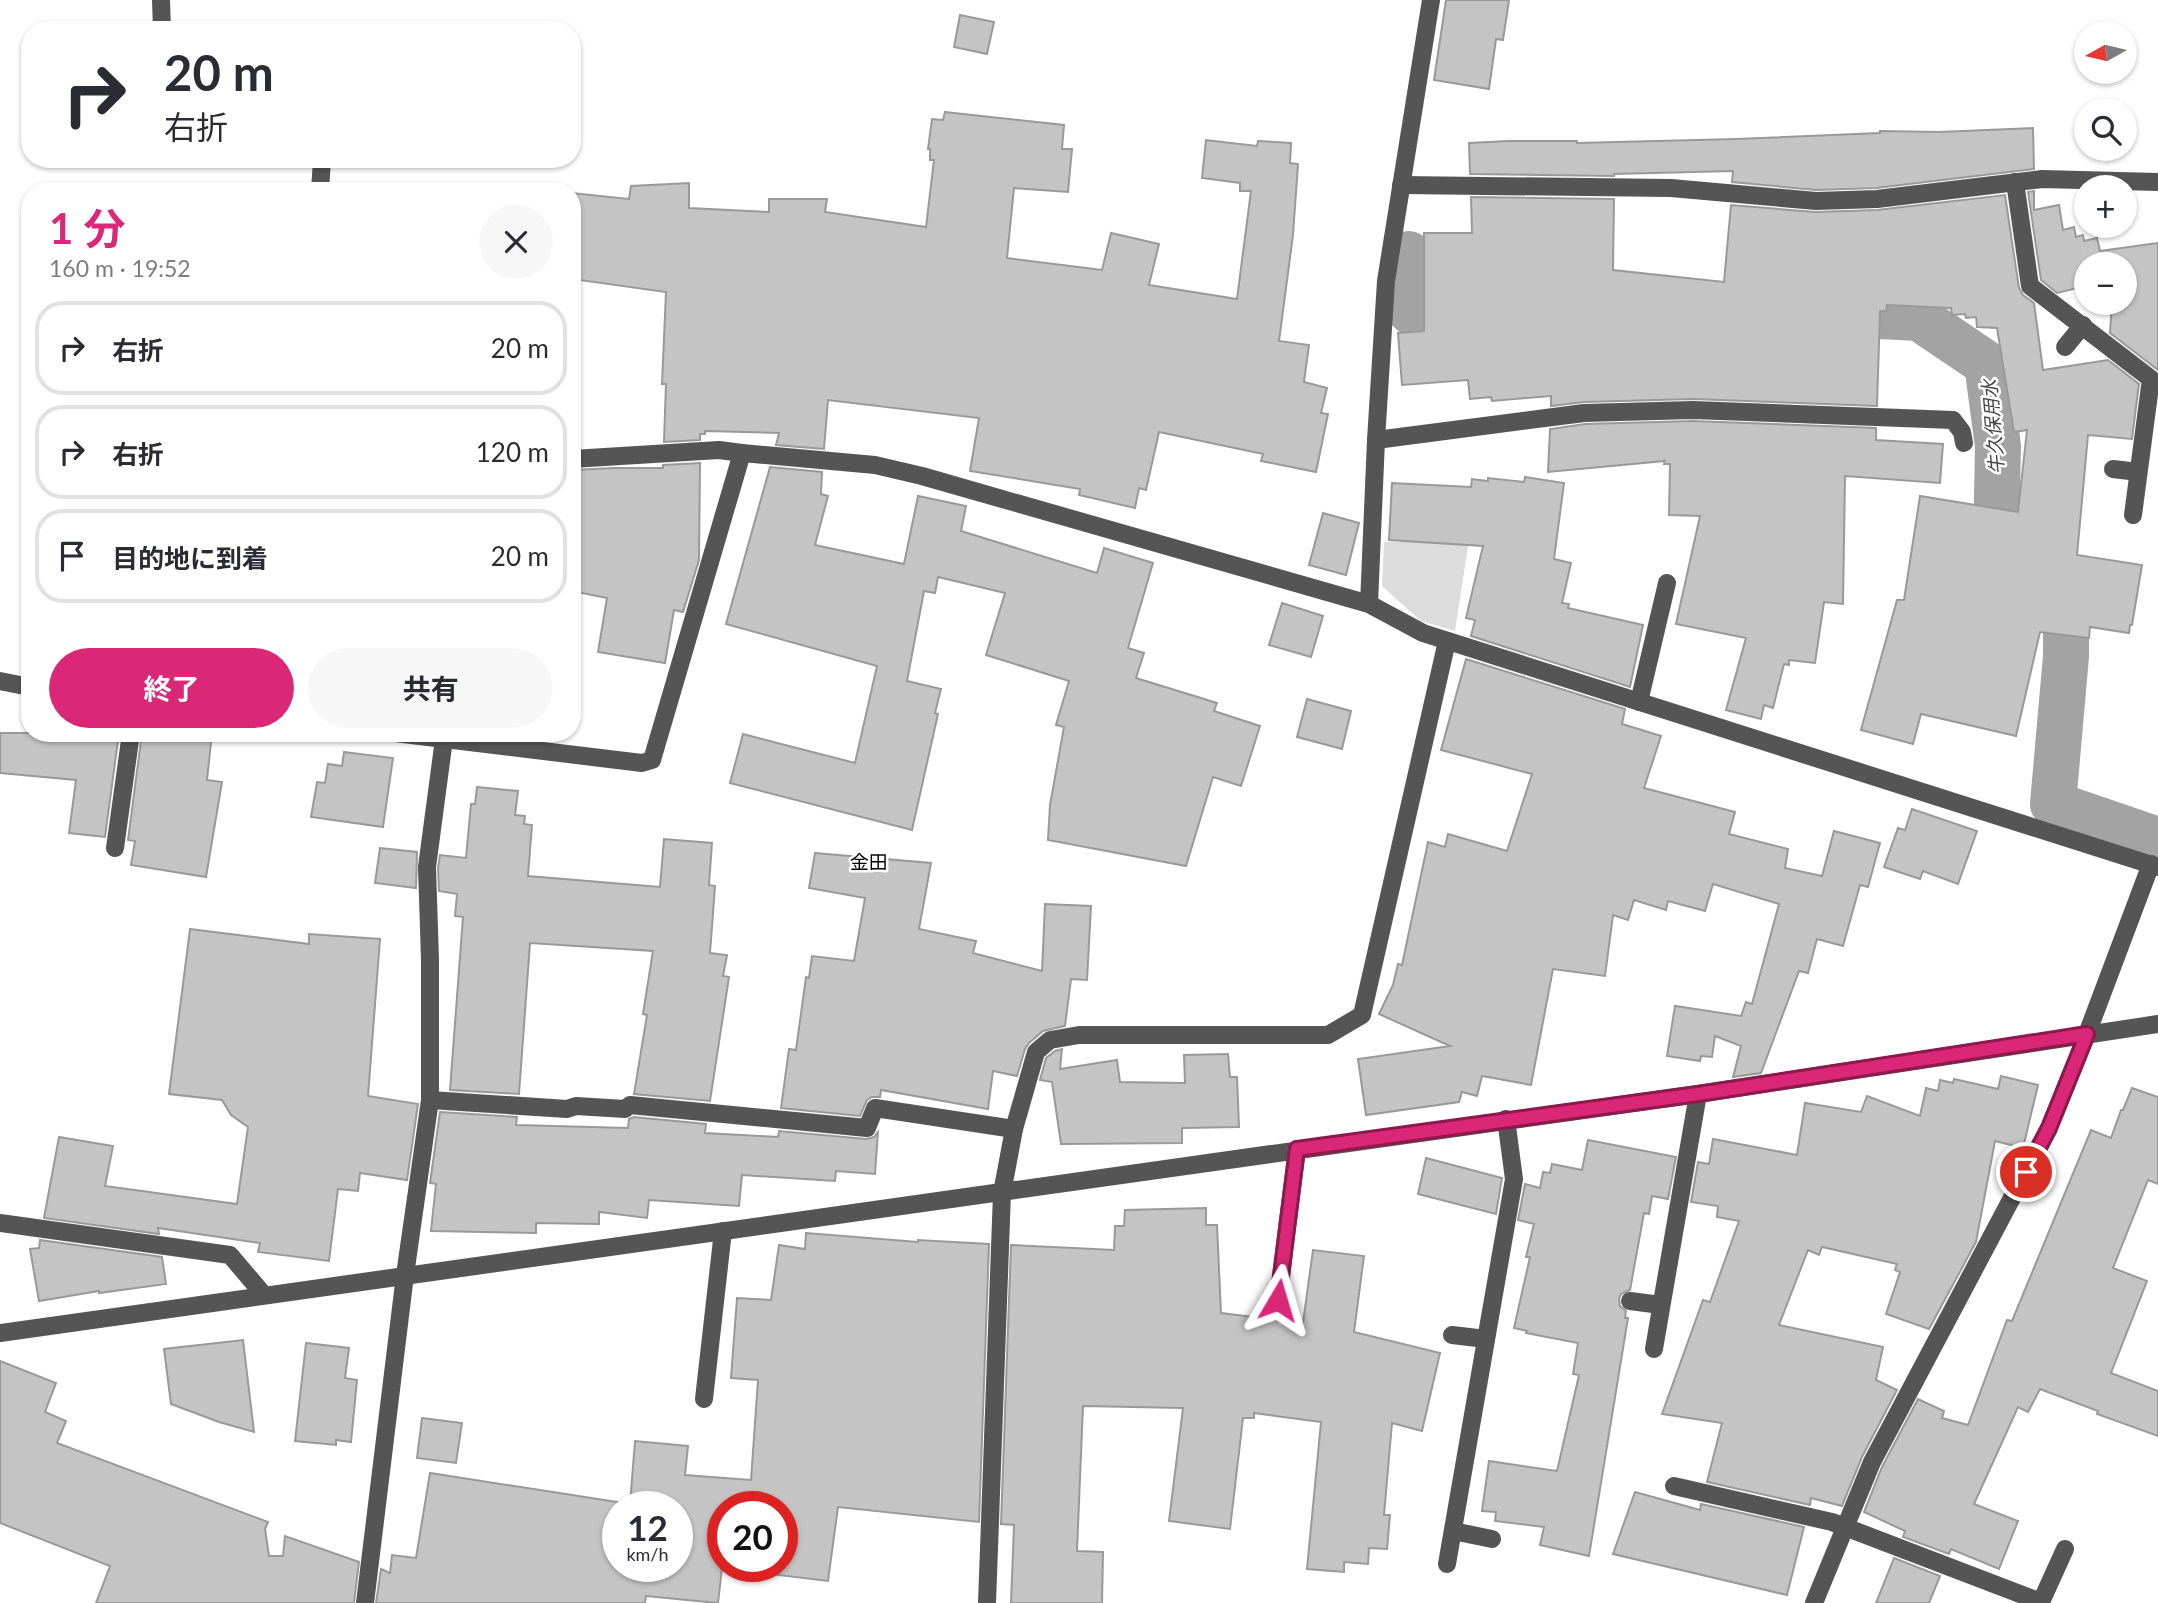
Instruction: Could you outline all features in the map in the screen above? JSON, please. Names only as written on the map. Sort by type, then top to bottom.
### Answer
[{"type":"street","points":[[162,0],[162,21]]},
{"type":"street","points":[[1369,604],[1386,281],[1431,0]]},
{"type":"street","points":[[1401,185],[1671,188],[1816,201],[1877,199],[2042,179],[2158,182]]},
{"type":"street","points":[[2015,182],[2030,286],[2151,379],[2133,515]]},
{"type":"street","points":[[2065,347],[2083,325]]},
{"type":"street","points":[[1376,440],[1584,413],[1693,410],[1953,420],[1962,432],[1964,443]]},
{"type":"street","points":[[581,458],[719,450],[875,465],[922,476],[1369,604],[1423,633],[2154,865],[2049,1128],[1872,1462],[1814,1603]]},
{"type":"street","points":[[469,742],[642,763],[652,761],[742,453]]},
{"type":"street","points":[[2113,469],[2138,472]]},
{"type":"street","points":[[1639,702],[1667,583]]},
{"type":"street","points":[[987,1603],[1002,1193],[1013,1129],[1036,1052],[1051,1040],[1079,1035],[1328,1035],[1362,1015],[1447,640]]},
{"type":"street","points":[[0,681],[21,685]]},
{"type":"street","points":[[115,848],[130,742]]},
{"type":"street","points":[[365,1603],[405,1275],[430,1100],[427,867],[444,742]]},
{"type":"street","points":[[0,1333],[1698,1094],[2158,1024]]},
{"type":"street","points":[[1654,1349],[1698,1094]]},
{"type":"street","points":[[430,1100],[567,1109],[576,1106],[625,1109],[630,1104],[867,1128],[876,1108],[1013,1129]]},
{"type":"street","points":[[1447,1564],[1514,1179],[1506,1119]]},
{"type":"street","points":[[1272,1305],[1278,1300],[1297,1149]]},
{"type":"street","points":[[0,1223],[230,1255],[264,1295]]},
{"type":"street","points":[[704,1399],[723,1231]]},
{"type":"street","points":[[1630,1301],[1661,1305]]},
{"type":"street","points":[[1452,1335],[1486,1339]]},
{"type":"street","points":[[1674,1486],[1832,1522],[2041,1602],[2065,1549]]},
{"type":"street","points":[[1453,1531],[1492,1539]]},
{"type":"shaded area","points":[[1471,527],[1455,631],[1421,621],[1382,586],[1384,542],[1434,542]]},
{"type":"building","points":[[1446,0],[1509,0],[1503,40],[1496,39],[1489,89],[1434,80]]},
{"type":"building","points":[[960,15],[994,22],[987,54],[954,47]]},
{"type":"building","points":[[945,112],[1064,125],[1062,149],[1072,149],[1068,192],[1014,188],[1007,258],[1102,270],[1111,233],[1159,244],[1149,285],[1237,299],[1251,191],[1240,191],[1240,183],[1202,178],[1206,140],[1257,146],[1258,141],[1291,143],[1290,163],[1298,164],[1293,235],[1279,341],[1309,345],[1304,382],[1327,388],[1321,413],[1328,414],[1316,472],[1261,461],[1263,454],[1159,432],[1146,490],[1139,488],[1135,508],[1079,495],[1080,489],[970,471],[979,418],[828,400],[824,449],[776,445],[779,433],[705,431],[705,434],[700,434],[700,440],[664,442],[666,384],[662,384],[666,292],[581,280],[581,194],[629,199],[631,186],[689,183],[689,208],[769,212],[769,199],[827,199],[825,212],[926,227],[934,160],[930,160],[928,149],[932,119],[943,120]]},
{"type":"building","points":[[2033,128],[2034,169],[1876,188],[1816,190],[1732,182],[1733,171],[1614,176],[1470,174],[1469,143],[1736,139],[1880,131],[1939,132]]},
{"type":"building","points":[[2034,191],[2034,210],[2059,205],[2063,230],[2074,227],[2074,238],[2084,238],[2084,241],[2097,238],[2100,251],[2158,243],[2158,370],[2110,333],[2111,315],[2137,315],[2137,252],[2074,252],[2074,289],[2057,293],[2041,280],[2028,192]]},
{"type":"building","points":[[2005,195],[2019,288],[2023,295],[2034,303],[2043,370],[2108,360],[2139,384],[2132,439],[2088,435],[2077,555],[2142,565],[2132,625],[2129,633],[2090,627],[2089,638],[2040,632],[2016,736],[1921,714],[1913,744],[1861,730],[1897,600],[1904,600],[1920,496],[2018,512],[2027,430],[2014,432],[1997,328],[1977,327],[1976,317],[1952,315],[1951,308],[1887,305],[1886,311],[1880,311],[1877,406],[1693,399],[1584,402],[1551,406],[1551,396],[1492,401],[1491,397],[1470,399],[1468,380],[1402,385],[1398,333],[1424,331],[1424,233],[1472,233],[1471,197],[1614,199],[1613,270],[1724,282],[1731,205],[1815,212],[1877,210]]},
{"type":"building","points":[[1693,421],[1876,428],[1876,440],[1943,444],[1940,483],[1845,476],[1843,604],[1824,602],[1815,663],[1789,660],[1789,665],[1784,664],[1773,708],[1764,705],[1761,719],[1726,710],[1746,638],[1676,624],[1700,516],[1669,515],[1670,464],[1664,464],[1665,461],[1548,472],[1550,429],[1585,424]]},
{"type":"building","points":[[700,463],[699,560],[683,612],[674,610],[665,663],[598,652],[607,598],[581,593],[581,470],[663,468],[663,465]]},
{"type":"building","points":[[770,467],[822,472],[821,494],[828,496],[815,545],[904,564],[918,496],[966,506],[961,531],[1097,573],[1104,548],[1153,563],[1128,648],[1144,653],[1136,678],[1217,703],[1214,711],[1260,726],[1241,786],[1213,777],[1186,866],[1048,840],[1050,805],[1064,727],[1056,725],[1069,681],[986,655],[1005,593],[938,577],[935,593],[924,591],[907,681],[941,689],[912,830],[730,783],[743,734],[855,763],[877,666],[726,624]]},
{"type":"building","points":[[1525,477],[1564,483],[1554,559],[1571,563],[1562,603],[1569,604],[1568,608],[1643,625],[1630,687],[1471,636],[1475,620],[1466,618],[1483,546],[1389,540],[1392,483],[1471,487],[1472,479],[1524,482]]},
{"type":"building","points":[[1323,513],[1359,523],[1346,575],[1309,565]]},
{"type":"building","points":[[1282,603],[1323,616],[1311,657],[1269,645]]},
{"type":"building","points":[[1466,659],[1625,709],[1622,724],[1661,736],[1644,788],[1735,812],[1729,834],[1788,849],[1785,868],[1822,876],[1834,831],[1880,843],[1868,887],[1860,885],[1843,946],[1817,939],[1808,973],[1799,971],[1761,1073],[1733,1077],[1741,1046],[1715,1036],[1712,1057],[1701,1056],[1700,1061],[1667,1056],[1675,1006],[1741,1016],[1746,1002],[1752,1004],[1779,904],[1713,884],[1705,911],[1668,901],[1666,910],[1634,900],[1628,920],[1613,915],[1605,976],[1553,969],[1531,1085],[1482,1076],[1477,1096],[1462,1092],[1459,1102],[1366,1115],[1358,1059],[1450,1046],[1379,1014],[1393,985],[1398,964],[1402,965],[1428,842],[1445,847],[1448,834],[1507,851],[1532,774],[1441,750]]},
{"type":"building","points":[[1307,699],[1351,711],[1342,749],[1297,737]]},
{"type":"building","points":[[0,733],[21,733],[21,742],[118,742],[105,837],[69,833],[76,780],[0,773]]},
{"type":"building","points":[[141,742],[211,742],[207,780],[222,782],[206,877],[131,865],[135,841],[128,840]]},
{"type":"building","points":[[344,752],[393,758],[383,827],[311,817],[317,782],[325,783],[328,764],[342,766]]},
{"type":"building","points":[[477,787],[518,791],[515,815],[525,816],[524,824],[532,825],[528,876],[660,887],[664,839],[712,843],[709,885],[715,886],[710,953],[727,955],[723,976],[729,977],[710,1101],[634,1094],[647,1015],[643,1014],[653,951],[530,943],[519,1094],[450,1090],[463,917],[455,916],[457,894],[439,891],[438,868],[440,855],[466,858],[471,804],[475,804]]},
{"type":"building","points":[[1912,809],[1977,831],[1958,884],[1923,871],[1920,879],[1884,867],[1898,828],[1905,830]]},
{"type":"building","points":[[380,848],[417,852],[416,888],[375,883]]},
{"type":"building","points":[[815,853],[931,863],[919,929],[976,941],[973,953],[1042,971],[1045,904],[1091,906],[1087,980],[1071,979],[1065,1026],[1043,1031],[1029,1043],[1017,1076],[993,1071],[988,1109],[881,1090],[880,1097],[867,1100],[860,1116],[781,1108],[789,1049],[796,1050],[806,977],[809,978],[812,956],[854,961],[865,898],[809,888]]},
{"type":"building","points":[[190,929],[309,944],[309,934],[380,939],[368,1096],[418,1104],[407,1180],[360,1173],[358,1191],[338,1189],[329,1261],[258,1252],[260,1243],[158,1228],[159,1234],[44,1218],[59,1137],[113,1146],[105,1186],[237,1204],[248,1127],[231,1115],[222,1100],[169,1094]]},
{"type":"building","points":[[1062,1049],[1060,1069],[1117,1060],[1120,1082],[1185,1083],[1184,1055],[1228,1054],[1230,1077],[1237,1077],[1239,1127],[1182,1128],[1182,1143],[1061,1144],[1052,1082],[1040,1080],[1046,1058]]},
{"type":"building","points":[[2001,1076],[2038,1085],[2023,1148],[1995,1141],[1976,1242],[1929,1329],[1886,1314],[1900,1272],[1895,1270],[1897,1264],[1822,1247],[1819,1255],[1808,1250],[1779,1325],[1883,1347],[1876,1380],[1897,1390],[1862,1457],[1842,1506],[1811,1498],[1810,1505],[1707,1482],[1722,1423],[1662,1414],[1703,1300],[1710,1302],[1739,1221],[1717,1217],[1718,1206],[1691,1202],[1698,1162],[1709,1164],[1713,1139],[1797,1155],[1805,1103],[1861,1112],[1867,1096],[1920,1116],[1926,1088],[1938,1091],[1940,1080],[1953,1083],[1954,1079],[1998,1089]]},
{"type":"building","points":[[2132,1088],[2158,1097],[2158,1184],[2148,1180],[2113,1268],[2147,1281],[2111,1373],[2158,1391],[2158,1436],[2097,1414],[2098,1411],[2040,1389],[2028,1412],[2018,1407],[1974,1504],[2018,1521],[1999,1569],[1951,1549],[1949,1554],[1903,1537],[1905,1531],[1864,1512],[1882,1467],[1918,1399],[1944,1411],[1942,1418],[1968,1425],[2007,1320],[2012,1321],[2091,1130],[2111,1138]]},
{"type":"building","points":[[440,1112],[517,1117],[516,1125],[628,1128],[629,1119],[634,1117],[706,1124],[705,1133],[778,1137],[779,1131],[866,1139],[874,1137],[878,1132],[875,1174],[836,1171],[835,1181],[742,1175],[739,1206],[649,1200],[647,1218],[599,1212],[599,1224],[536,1223],[536,1233],[431,1231],[436,1184],[430,1183]]},
{"type":"building","points":[[1588,1140],[1676,1157],[1668,1199],[1652,1196],[1649,1214],[1644,1213],[1630,1290],[1621,1294],[1619,1299],[1620,1306],[1626,1311],[1625,1318],[1628,1318],[1589,1556],[1540,1545],[1544,1527],[1495,1521],[1496,1512],[1482,1511],[1489,1461],[1557,1471],[1579,1375],[1573,1374],[1578,1343],[1526,1333],[1527,1331],[1514,1328],[1530,1257],[1526,1257],[1534,1224],[1518,1220],[1525,1184],[1540,1188],[1543,1172],[1550,1173],[1552,1164],[1582,1170]]},
{"type":"building","points":[[1426,1158],[1502,1178],[1496,1214],[1418,1194]]},
{"type":"building","points":[[1206,1208],[1206,1225],[1217,1225],[1221,1313],[1303,1323],[1313,1250],[1364,1256],[1354,1332],[1440,1353],[1422,1431],[1392,1423],[1384,1515],[1390,1515],[1387,1549],[1369,1548],[1368,1564],[1344,1562],[1344,1572],[1307,1569],[1321,1422],[1254,1413],[1254,1418],[1243,1418],[1230,1529],[1169,1521],[1183,1408],[1083,1406],[1077,1551],[1103,1552],[1102,1603],[1011,1603],[1014,1525],[1001,1524],[1011,1245],[1114,1250],[1115,1226],[1124,1226],[1125,1210]]},
{"type":"building","points":[[806,1233],[918,1242],[989,1244],[979,1522],[838,1507],[828,1581],[798,1577],[798,1491],[707,1491],[707,1582],[720,1582],[718,1603],[646,1596],[645,1603],[376,1603],[381,1569],[390,1573],[392,1555],[416,1558],[430,1473],[602,1500],[602,1582],[693,1582],[693,1491],[631,1491],[635,1441],[688,1446],[685,1475],[751,1480],[758,1380],[731,1378],[737,1298],[771,1300],[779,1245],[805,1249]]},
{"type":"building","points":[[40,1240],[162,1257],[166,1284],[39,1301],[30,1249],[39,1248]]},
{"type":"building","points":[[243,1340],[254,1432],[171,1404],[164,1349]]},
{"type":"building","points":[[306,1343],[349,1348],[345,1378],[357,1380],[351,1442],[336,1440],[336,1445],[295,1441]]},
{"type":"building","points":[[0,1361],[56,1383],[45,1412],[66,1421],[57,1443],[268,1522],[265,1529],[269,1556],[283,1556],[285,1536],[359,1562],[354,1603],[96,1603],[110,1566],[0,1523]]},
{"type":"building","points":[[422,1418],[462,1423],[456,1463],[417,1458]]},
{"type":"building","points":[[1635,1492],[1700,1510],[1701,1504],[1804,1527],[1787,1595],[1613,1554]]},
{"type":"building","points":[[1894,1558],[1940,1576],[1929,1603],[1876,1603]]},
{"type":"waterway","name":"牛久保用水","points":[[1409,254],[1403,304],[1417,317],[1486,312]]},
{"type":"waterway","name":"牛久保用水","points":[[1820,313],[1919,318],[1987,364],[1998,446],[1995,596],[2066,607],[2066,656],[2053,804],[2158,840]]},
{"type":"district","name":"金田","points":[[869,862]]},
{"type":"route","points":[[1278,1300],[1297,1149],[1698,1094],[2087,1034],[2049,1128],[2026,1172]]}]
